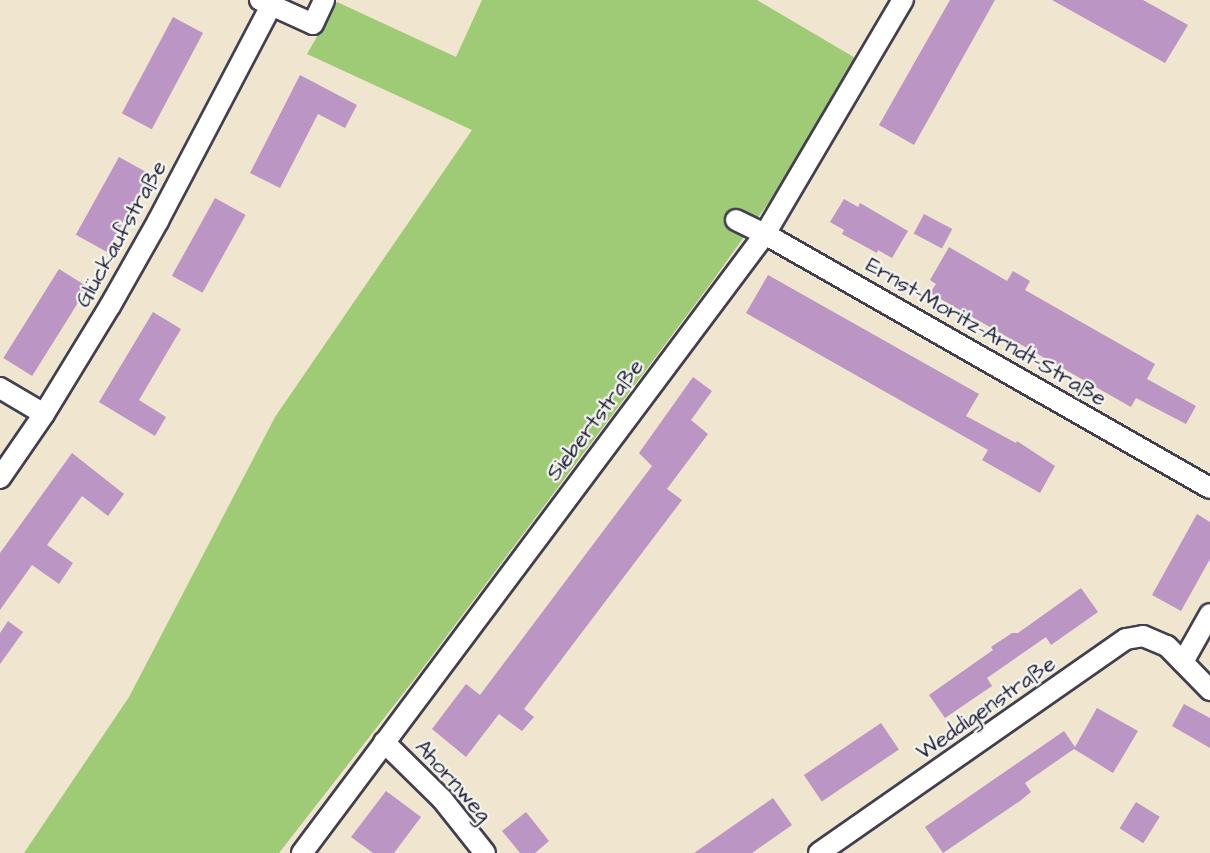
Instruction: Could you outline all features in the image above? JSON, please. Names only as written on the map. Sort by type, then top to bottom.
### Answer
[{"type":"street","points":[[265,3],[313,24],[324,0]]},
{"type":"street","name":"Siebertstraße","points":[[302,853],[765,234],[903,0]]},
{"type":"street","name":"Glückaufstraße","points":[[0,478],[44,414],[158,221],[265,3]]},
{"type":"street","name":"Ernst-Moritz-Arndt-Straße","points":[[736,220],[765,234],[1210,488]]},
{"type":"street","points":[[0,388],[44,414]]},
{"type":"street","points":[[1183,662],[1210,614]]},
{"type":"street","name":"Weddigenstraße","points":[[819,853],[1126,639],[1143,636],[1167,646],[1210,690]]},
{"type":"street","name":"Ahornweg","points":[[384,742],[442,799],[485,853]]},
{"type":"green space","points":[[482,0],[757,0],[857,59],[769,202],[711,283],[416,677],[279,853],[24,853],[129,697],[275,417],[472,130],[307,54],[337,2],[456,57]]},
{"type":"building","points":[[950,0],[995,0],[914,145],[879,125]]},
{"type":"building","points":[[1052,0],[1143,0],[1188,25],[1165,63]]},
{"type":"building","points":[[173,17],[203,33],[152,129],[122,113]]},
{"type":"building","points":[[300,75],[357,105],[345,128],[318,114],[280,188],[250,173]]},
{"type":"building","points":[[119,157],[150,174],[106,252],[76,235]]},
{"type":"building","points":[[215,198],[246,215],[202,293],[172,276]]},
{"type":"building","points":[[844,199],[858,207],[860,203],[908,231],[892,258],[878,250],[877,253],[842,234],[844,230],[830,222]]},
{"type":"building","points":[[924,214],[952,229],[942,248],[914,233]]},
{"type":"building","points":[[949,247],[1007,281],[1013,271],[1030,281],[1025,290],[1155,364],[1147,379],[1196,406],[1186,424],[1136,398],[1131,407],[930,293],[936,284],[930,280]]},
{"type":"building","points":[[59,269],[88,287],[32,376],[3,358]]},
{"type":"building","points":[[768,275],[979,394],[966,416],[1016,443],[1017,441],[1055,466],[1040,493],[982,460],[988,450],[746,313]]},
{"type":"building","points":[[153,312],[181,329],[139,400],[166,417],[155,436],[99,402]]},
{"type":"building","points":[[693,377],[712,391],[691,420],[708,434],[667,489],[682,500],[524,709],[534,717],[522,731],[499,714],[466,757],[432,729],[466,684],[480,695],[652,466],[639,453]]},
{"type":"building","points":[[72,453],[124,494],[108,516],[82,496],[47,545],[73,563],[59,584],[32,565],[0,610],[0,553]]},
{"type":"building","points":[[1197,514],[1210,522],[1210,559],[1181,611],[1152,595]]},
{"type":"building","points":[[1081,588],[1098,612],[1051,645],[1046,637],[987,678],[992,686],[945,718],[929,695],[993,650],[991,647],[1012,633],[1018,633]]},
{"type":"building","points":[[8,621],[23,632],[0,664],[0,633]]},
{"type":"building","points":[[1184,704],[1210,718],[1210,748],[1172,726]]},
{"type":"building","points":[[1097,708],[1138,731],[1113,773],[1074,749],[1025,783],[1031,792],[1020,801],[943,853],[925,827],[1064,731],[1075,747]]},
{"type":"building","points":[[881,723],[899,750],[822,802],[804,775]]},
{"type":"building","points":[[386,791],[421,817],[394,853],[373,853],[351,837]]},
{"type":"building","points":[[773,798],[792,825],[752,853],[694,853]]},
{"type":"building","points":[[1136,802],[1160,817],[1143,843],[1120,828]]},
{"type":"building","points":[[526,812],[549,841],[535,853],[520,853],[502,831]]}]
